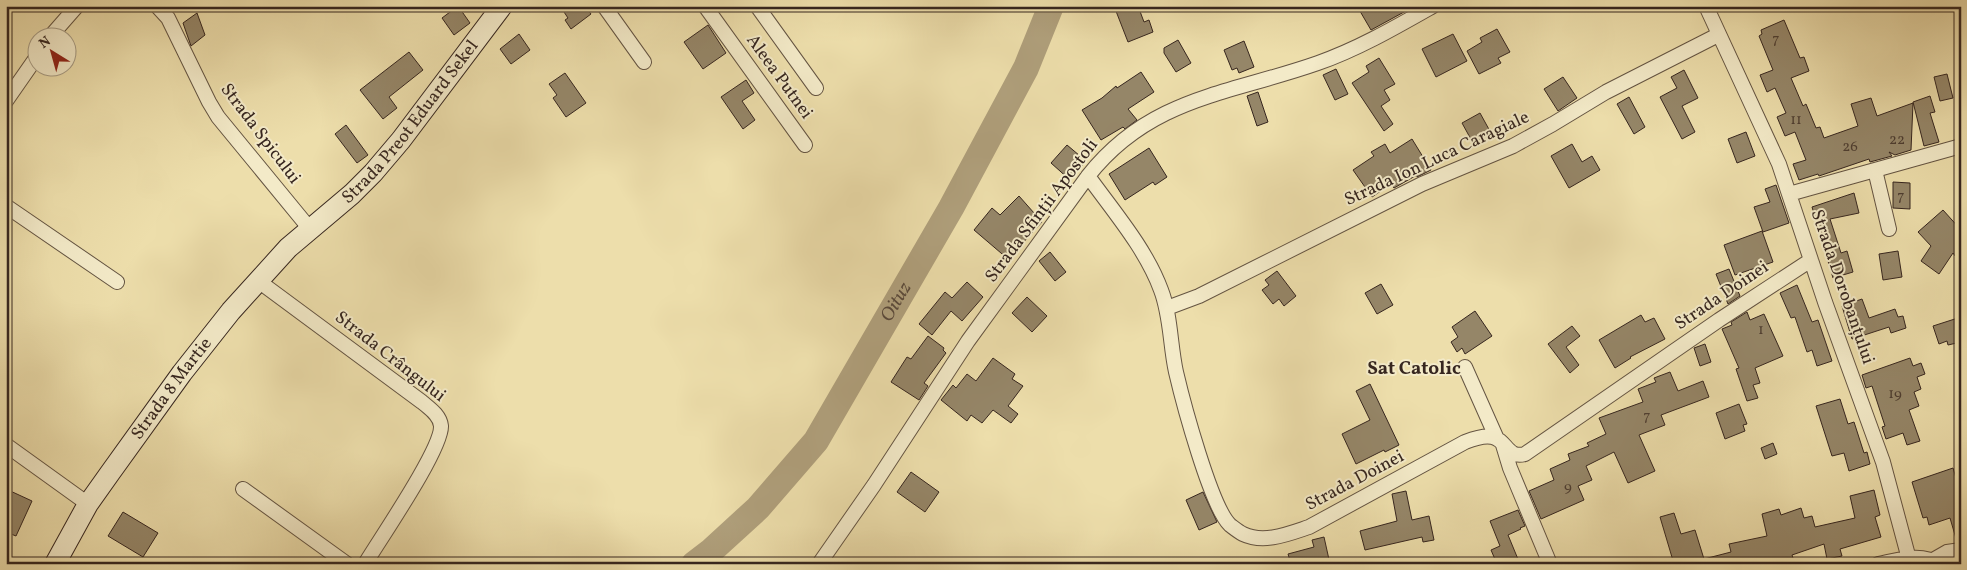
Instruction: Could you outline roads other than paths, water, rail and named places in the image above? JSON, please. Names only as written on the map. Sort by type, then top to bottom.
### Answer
[{"type":"street","points":[[58,28],[77,6]]},
{"type":"street","name":"Strada Spicului","points":[[157,6],[168,18],[218,117],[310,229]]},
{"type":"street","name":"Strada Preot Eduard Sekel","points":[[310,229],[352,194],[373,173],[401,140],[502,6]]},
{"type":"street","points":[[604,6],[644,62]]},
{"type":"street","name":"Aleea Putnei","points":[[705,6],[805,146]]},
{"type":"street","points":[[757,6],[816,88]]},
{"type":"street","name":"Strada Sfinții Apostoli","points":[[819,564],[880,477],[968,341],[1088,176],[1116,145],[1169,110],[1192,101],[1321,62],[1367,42],[1433,6]]},
{"type":"street","name":"Strada Dorobanțului","points":[[1706,6],[1766,134],[1789,194],[1883,462],[1909,558]]},
{"type":"street","name":"Strada Ion Luca Caragiale","points":[[1167,308],[1199,296],[1422,184],[1513,146],[1606,92],[1718,35]]},
{"type":"street","points":[[6,101],[28,69]]},
{"type":"street","points":[[1789,194],[1961,146]]},
{"type":"street","points":[[1875,170],[1889,229]]},
{"type":"street","name":"Strada Doinei","points":[[1088,176],[1146,258],[1156,277],[1167,308],[1176,373],[1192,433],[1222,513],[1230,525],[1244,534],[1262,538],[1281,536],[1309,527],[1465,442],[1490,436],[1518,456],[1533,449],[1719,320],[1811,260]]},
{"type":"street","points":[[6,206],[117,282]]},
{"type":"street","name":"Strada 8 Martie","points":[[55,564],[88,504],[182,373],[257,280],[288,248],[310,229]]},
{"type":"street","name":"Strada Crângului","points":[[257,280],[422,402],[438,417],[441,425],[440,432],[432,454],[365,564]]},
{"type":"street","points":[[1465,367],[1500,442],[1550,564]]},
{"type":"street","points":[[6,445],[88,504]]},
{"type":"street","points":[[243,489],[346,564]]},
{"type":"street","points":[[1878,564],[1922,557],[1936,562],[1947,552],[1961,550]]},
{"type":"waterway","name":"Oituz","points":[[694,564],[758,508],[816,441],[951,208],[1026,68],[1051,6]]},
{"type":"district","name":"Sat Catolic","points":[[1414,369]]}]
